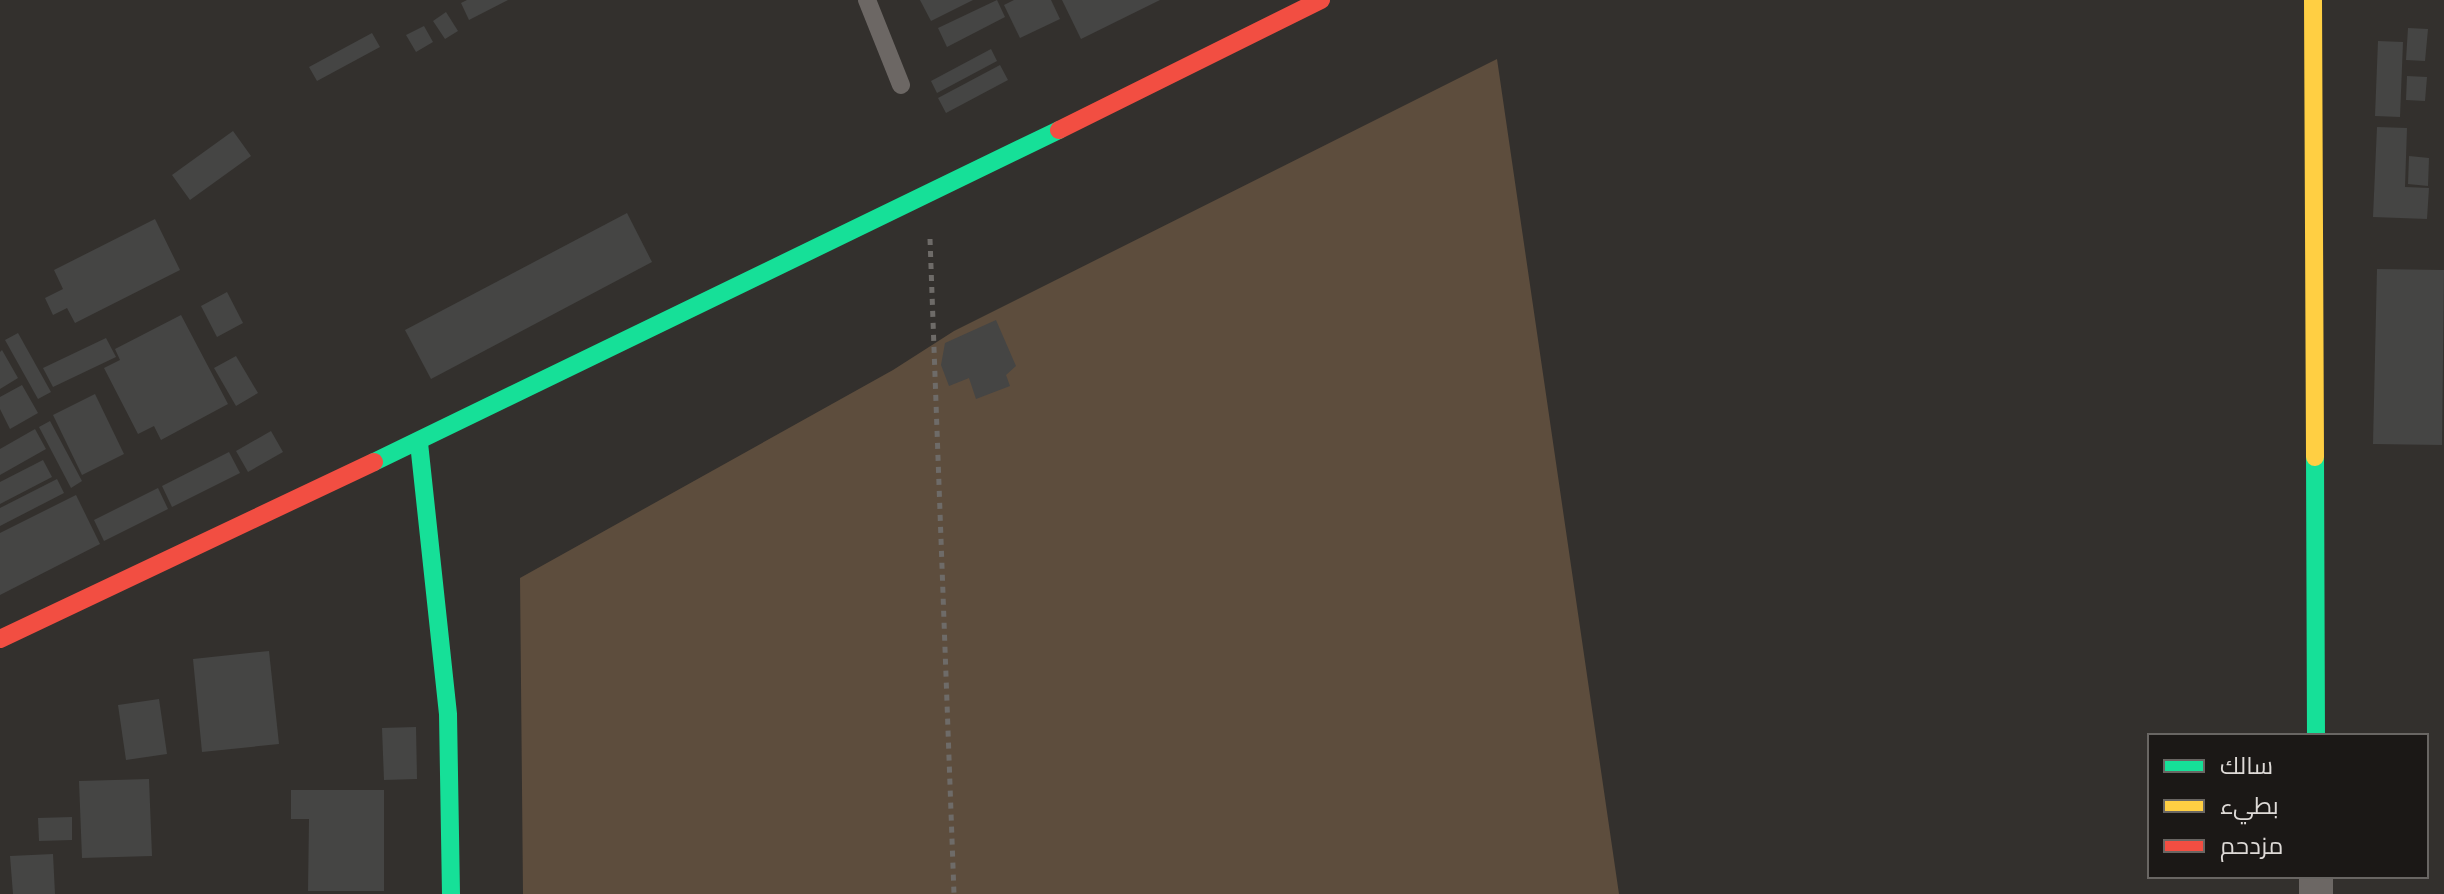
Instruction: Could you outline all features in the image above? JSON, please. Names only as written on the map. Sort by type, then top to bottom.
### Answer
[{"type":"street","points":[[0,639],[419,443],[636,335],[928,197],[1321,0]]},
{"type":"street","points":[[2313,0],[2316,734]]},
{"type":"street","points":[[419,443],[448,714],[451,894]]},
{"type":"lane","points":[[867,0],[901,85]]},
{"type":"path","points":[[928,197],[954,894]]},
{"type":"shaded area","points":[[1497,59],[1619,894],[523,894],[520,578],[893,370],[954,331]]},
{"type":"building","points":[[467,0],[508,0],[469,20],[461,3]]},
{"type":"building","points":[[920,0],[973,0],[931,21]]},
{"type":"building","points":[[997,0],[1005,17],[947,47],[938,28]]},
{"type":"building","points":[[1014,0],[1051,0],[1060,19],[1020,38],[1004,5]]},
{"type":"building","points":[[1062,0],[1160,0],[1081,39]]},
{"type":"building","points":[[446,12],[458,31],[445,39],[433,21]]},
{"type":"building","points":[[424,26],[433,42],[416,52],[406,35]]},
{"type":"building","points":[[2408,28],[2428,29],[2425,61],[2406,60]]},
{"type":"building","points":[[372,33],[380,47],[317,81],[309,67]]},
{"type":"building","points":[[2378,41],[2403,42],[2400,117],[2375,116]]},
{"type":"building","points":[[991,49],[997,61],[937,93],[931,81]]},
{"type":"building","points":[[1000,65],[1008,80],[946,113],[938,98]]},
{"type":"building","points":[[2407,76],[2427,77],[2425,101],[2406,100]]},
{"type":"building","points":[[2377,127],[2407,128],[2405,187],[2429,188],[2427,219],[2373,217]]},
{"type":"building","points":[[233,131],[251,156],[190,200],[172,175]]},
{"type":"building","points":[[2409,156],[2429,158],[2428,186],[2408,184]]},
{"type":"building","points":[[627,213],[652,262],[431,379],[405,330]]},
{"type":"building","points":[[155,219],[180,270],[75,323],[67,308],[53,315],[45,298],[63,289],[54,270]]},
{"type":"building","points":[[2377,269],[2444,270],[2442,445],[2373,444]]},
{"type":"building","points":[[227,292],[243,323],[217,337],[201,306]]},
{"type":"building","points":[[181,315],[228,404],[161,440],[154,426],[138,434],[104,368],[120,360],[115,349]]},
{"type":"building","points":[[996,320],[1016,366],[1006,375],[1010,386],[976,399],[969,378],[949,386],[941,365],[945,343]]},
{"type":"building","points":[[18,333],[51,392],[38,399],[5,340]]},
{"type":"building","points":[[106,338],[116,357],[53,387],[43,368]]},
{"type":"building","points":[[2,350],[18,378],[0,389],[0,352]]},
{"type":"building","points":[[236,356],[258,393],[236,406],[214,368]]},
{"type":"building","points":[[22,385],[38,413],[10,429],[0,409],[0,397]]},
{"type":"building","points":[[95,394],[124,454],[82,475],[53,415]]},
{"type":"building","points":[[50,421],[82,481],[71,488],[39,427]]},
{"type":"building","points":[[35,429],[46,449],[0,475],[0,449]]},
{"type":"building","points":[[271,431],[283,452],[248,472],[236,451]]},
{"type":"building","points":[[229,452],[240,473],[172,507],[162,486]]},
{"type":"building","points":[[43,460],[52,477],[0,504],[0,482]]},
{"type":"building","points":[[57,479],[64,493],[0,526],[0,508]]},
{"type":"building","points":[[158,488],[168,509],[104,541],[94,520]]},
{"type":"building","points":[[76,495],[100,544],[0,595],[0,533]]},
{"type":"building","points":[[269,651],[279,744],[202,752],[193,659]]},
{"type":"building","points":[[159,699],[167,754],[126,760],[118,705]]},
{"type":"building","points":[[416,727],[417,779],[384,780],[382,728]]},
{"type":"building","points":[[149,779],[152,856],[82,858],[79,781]]},
{"type":"building","points":[[291,790],[384,790],[384,891],[308,891],[309,819],[291,819]]},
{"type":"building","points":[[72,817],[72,840],[39,841],[38,818]]},
{"type":"building","points":[[53,854],[55,894],[13,894],[10,856]]},
{"type":"traffic: fast","points":[[374,462],[1059,130]]},
{"type":"traffic: fast","points":[[419,443],[448,714],[451,894]]},
{"type":"traffic: fast","points":[[2315,457],[2316,734]]},
{"type":"traffic: slow","points":[[2313,0],[2315,457]]},
{"type":"traffic: jam","points":[[1059,130],[1321,0]]},
{"type":"traffic: jam","points":[[0,639],[374,462]]}]
